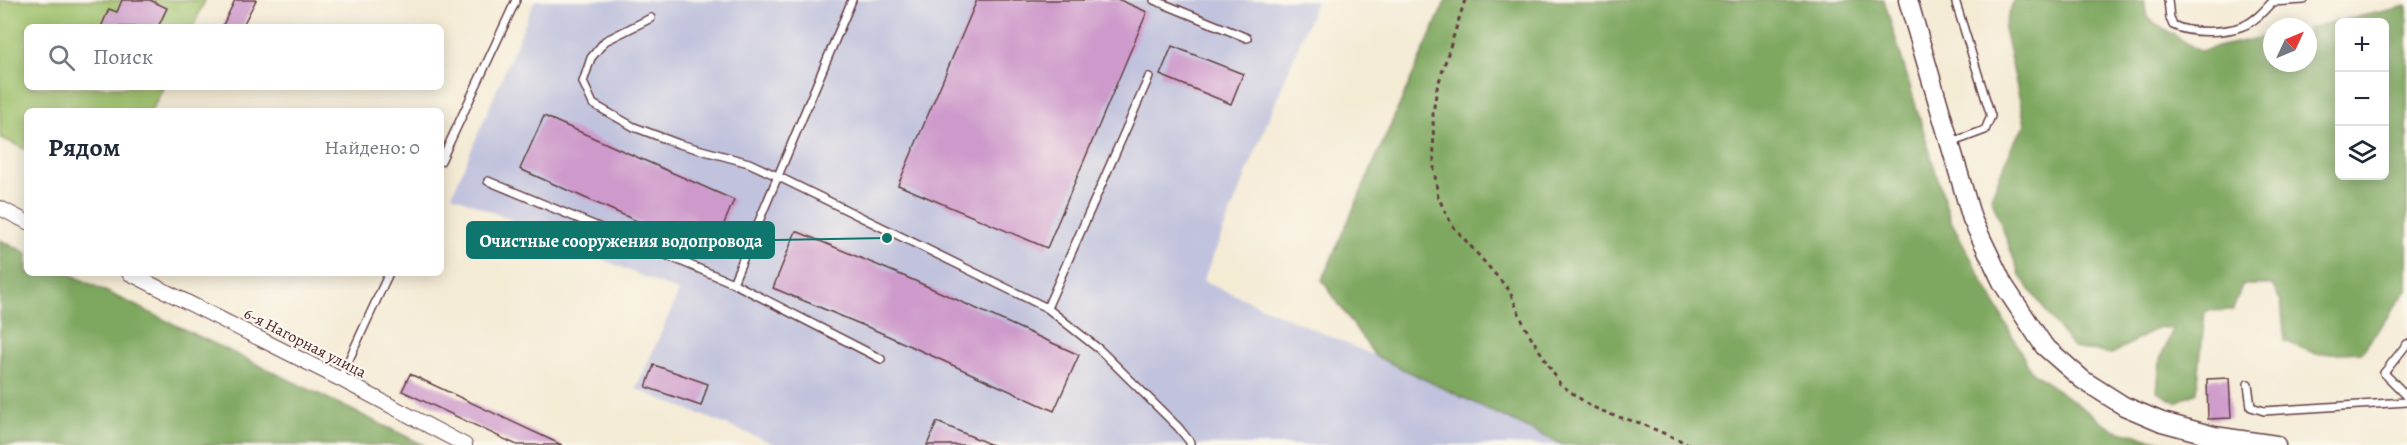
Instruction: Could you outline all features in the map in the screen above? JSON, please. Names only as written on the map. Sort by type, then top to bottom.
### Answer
[{"type":"street","points":[[1908,0],[1972,219],[2002,284],[2044,346],[2083,380],[2124,406],[2162,422],[2214,436],[2276,445]]},
{"type":"street","points":[[0,208],[24,220]]},
{"type":"street","name":"6-я Нагорная улица","points":[[135,276],[465,445]]},
{"type":"lane","points":[[444,155],[516,0]]},
{"type":"lane","points":[[733,283],[852,0]]},
{"type":"lane","points":[[1154,0],[1247,38]]},
{"type":"lane","points":[[1950,144],[1985,130],[1992,116],[1955,0]]},
{"type":"lane","points":[[2168,0],[2173,25],[2189,30],[2224,30],[2242,27],[2253,20],[2272,1],[2304,0]]},
{"type":"lane","points":[[651,18],[605,41],[591,57],[583,82],[593,104],[634,127],[679,144],[749,164],[777,176],[1047,308],[1100,350],[1178,427],[1190,441],[1190,445]]},
{"type":"lane","points":[[1047,308],[1149,77]]},
{"type":"lane","points":[[488,181],[733,283],[881,359]]},
{"type":"lane","points":[[340,379],[388,276]]},
{"type":"lane","points":[[2407,344],[2384,373],[2407,396]]},
{"type":"lane","points":[[2248,384],[2251,407],[2264,411],[2407,402]]},
{"type":"path","points":[[1465,0],[1437,87],[1433,113],[1434,168],[1438,197],[1442,206],[1452,225],[1509,290],[1525,327],[1560,384],[1590,406],[1640,423],[1691,445]]},
{"type":"shaded area","points":[[535,0],[1317,0],[1203,281],[1375,356],[1563,445],[777,445],[636,389],[679,292],[452,195]]},
{"type":"green space","points":[[0,0],[205,0],[194,24],[24,24],[24,90],[162,90],[153,108],[24,108],[24,149],[0,137]]},
{"type":"green space","points":[[1446,0],[1884,0],[1950,219],[2031,371],[2112,429],[2176,445],[1563,445],[1375,356],[1322,280]]},
{"type":"green space","points":[[2014,0],[2144,0],[2147,18],[2199,51],[2263,37],[2263,72],[2317,72],[2317,26],[2335,22],[2335,180],[2389,180],[2389,18],[2353,18],[2407,6],[2407,290],[2362,352],[2316,354],[2285,341],[2281,302],[2272,285],[2242,285],[2233,310],[2205,311],[2197,392],[2176,402],[2157,392],[2160,360],[2173,329],[2159,327],[2112,354],[2073,348],[2020,276],[1991,197],[2013,144],[2025,124],[2004,28]]},
{"type":"green space","points":[[0,240],[24,252],[24,276],[74,276],[424,445],[0,445]]},
{"type":"building","points":[[122,0],[150,0],[167,8],[159,24],[102,24],[109,9],[117,12]]},
{"type":"building","points":[[235,0],[256,0],[244,24],[223,24]]},
{"type":"building","points":[[977,0],[1120,0],[1147,12],[1047,248],[898,185]]},
{"type":"building","points":[[1172,46],[1243,74],[1231,104],[1160,75]]},
{"type":"building","points":[[544,116],[734,200],[711,254],[520,169]]},
{"type":"building","points":[[796,231],[913,280],[1079,355],[1054,411],[877,331],[773,288]]},
{"type":"building","points":[[654,365],[708,384],[701,406],[646,387]]},
{"type":"building","points":[[410,374],[562,445],[517,445],[402,391]]},
{"type":"building","points":[[2229,378],[2231,418],[2208,419],[2207,379]]},
{"type":"building","points":[[937,422],[992,445],[927,445]]},
{"type":"place","name":"Очистные сооружения водопровода","points":[[887,238]]}]
